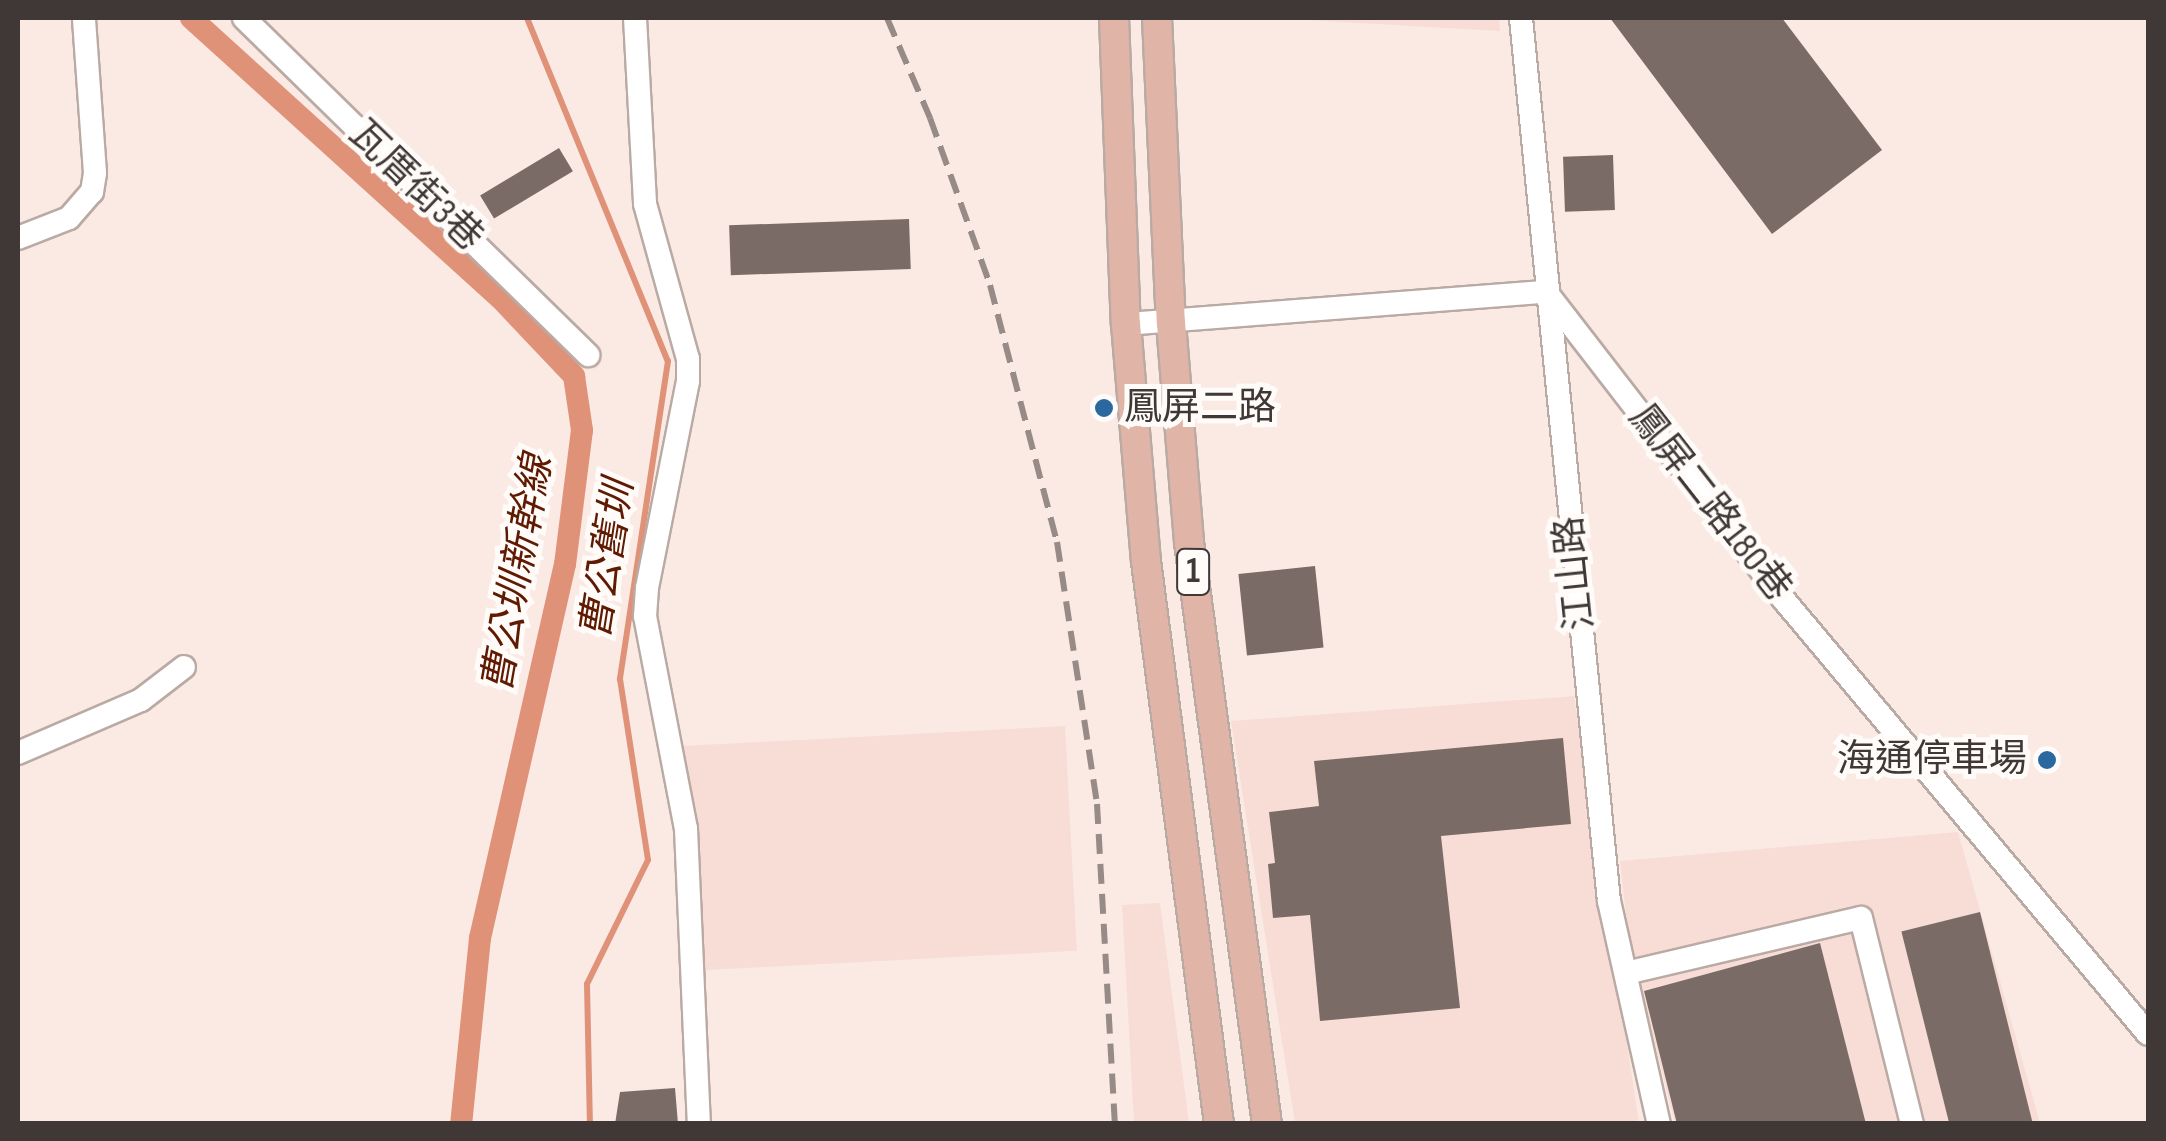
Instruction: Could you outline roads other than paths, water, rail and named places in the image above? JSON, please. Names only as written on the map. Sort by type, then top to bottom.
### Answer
[{"type":"main road","name":"1","points":[[1114,18],[1126,324],[1146,561],[1218,1124]]},
{"type":"main road","name":"1","points":[[1158,18],[1171,323],[1189,542],[1267,1124]]},
{"type":"main road","points":[[1190,918],[1238,915]]},
{"type":"street","points":[[18,238],[69,218],[92,192],[95,173],[84,18]]},
{"type":"street","name":"瓦厝街3巷","points":[[244,18],[588,354]]},
{"type":"street","points":[[636,18],[645,204],[688,358],[688,380],[646,588],[645,616],[686,829],[699,1124]]},
{"type":"street","name":"江山路","points":[[1521,18],[1609,901],[1660,1124]]},
{"type":"street","points":[[1126,324],[1546,292]]},
{"type":"street","name":"鳳屏二路180巷","points":[[1546,292],[1784,600],[2148,1034]]},
{"type":"street","points":[[18,752],[141,700],[184,667]]},
{"type":"street","points":[[1626,973],[1861,918],[1912,1124]]},
{"type":"waterway","name":"曹公圳新幹線","points":[[191,18],[500,298],[574,376],[582,430],[565,564],[480,938],[461,1124]]},
{"type":"waterway","name":"曹公舊圳","points":[[527,18],[668,361],[620,679],[648,860],[587,984],[590,1124]]},
{"type":"railway","points":[[887,18],[930,118],[990,285],[1057,542],[1097,804],[1115,1124]]},
{"type":"place","name":"鳳屏二路","points":[[1104,408]]},
{"type":"place","name":"海通停車場","points":[[2047,760]]}]
